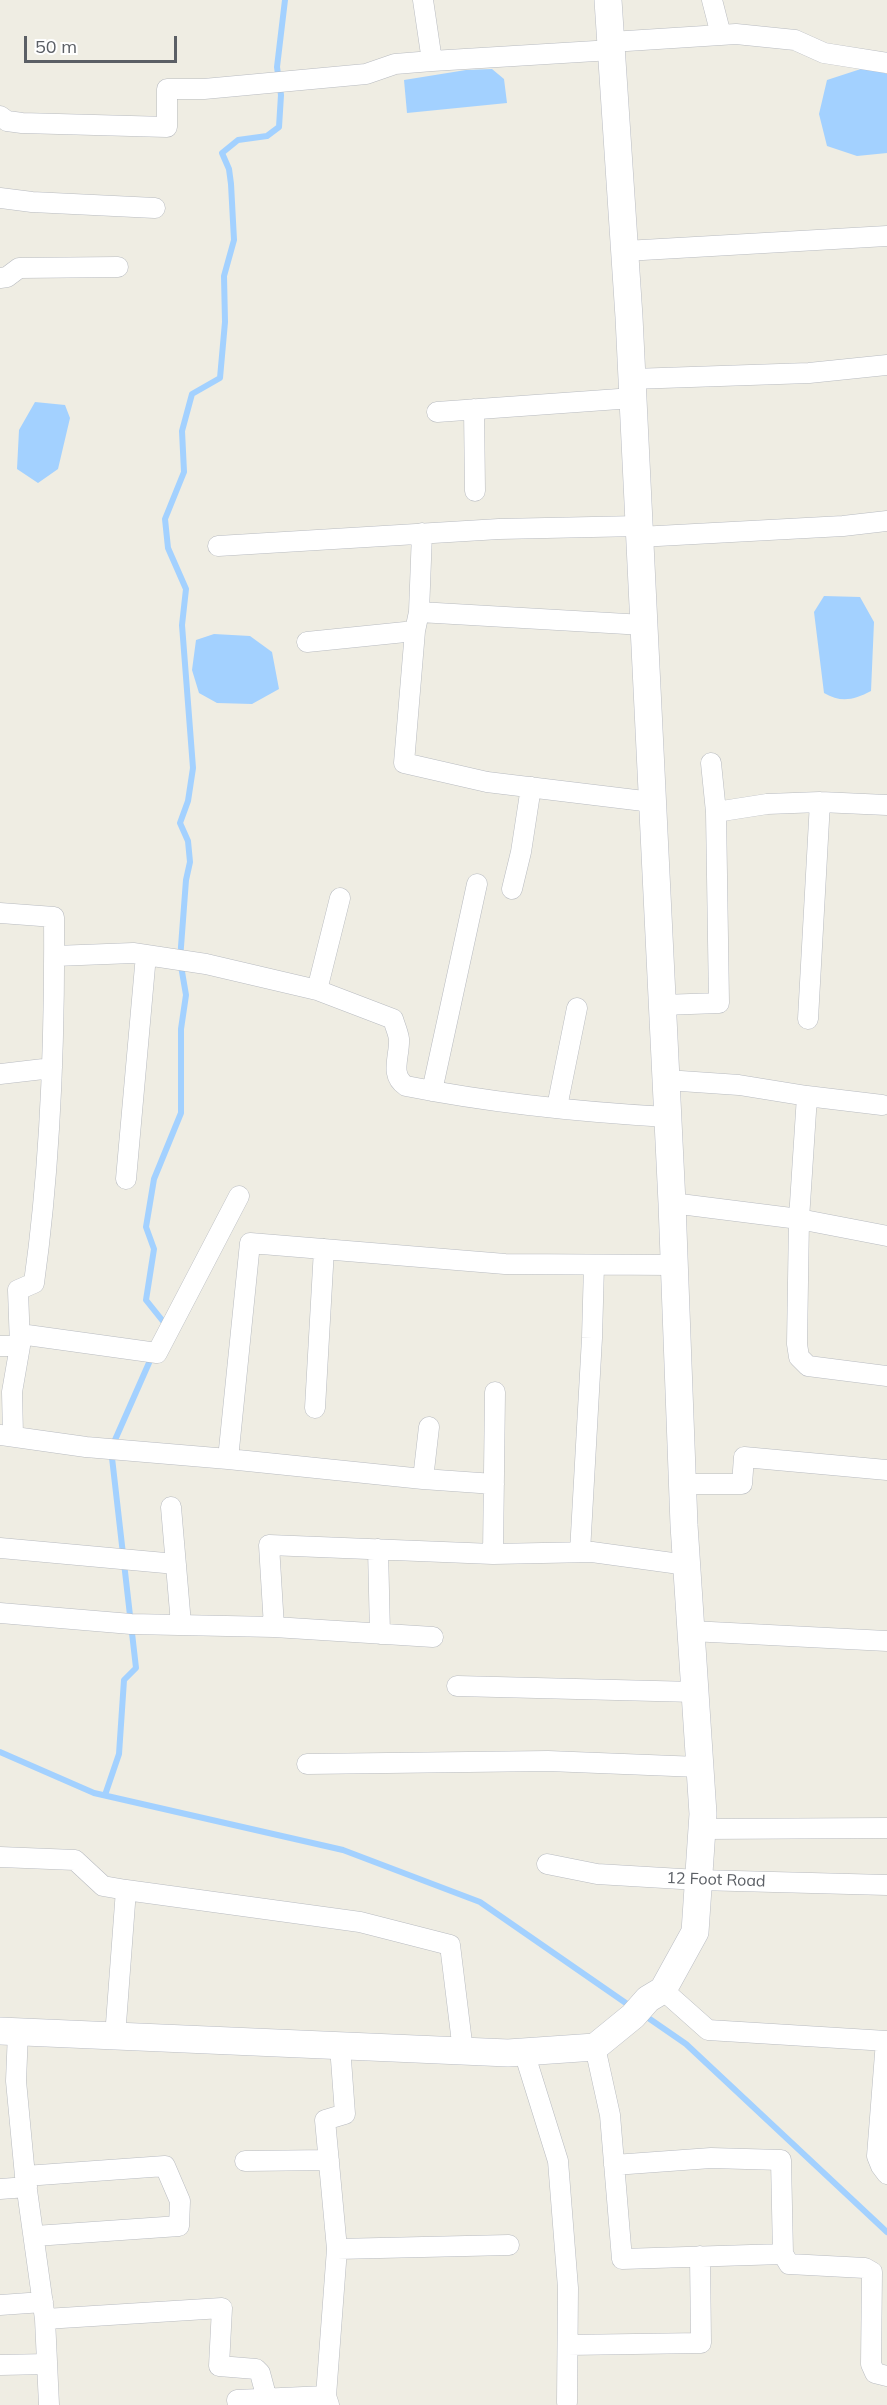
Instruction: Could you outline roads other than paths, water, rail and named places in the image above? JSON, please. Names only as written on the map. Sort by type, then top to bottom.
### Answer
[{"type":"street","points":[[423,0],[432,61]]},
{"type":"street","points":[[49,2405],[44,2311],[26,2182],[9,2031],[463,2051],[524,2052],[595,2047],[648,2002],[695,1932],[702,1828],[683,1484],[672,1203],[625,251],[608,0]]},
{"type":"street","points":[[712,0],[721,35]]},
{"type":"street","points":[[0,116],[7,121],[22,123],[167,127],[167,89],[204,89],[366,74],[395,64],[736,34],[795,40],[824,53],[887,63]]},
{"type":"street","points":[[0,198],[32,202],[155,208]]},
{"type":"street","points":[[625,251],[887,236]]},
{"type":"street","points":[[0,278],[7,277],[19,268],[118,267]]},
{"type":"street","points":[[437,412],[474,410],[632,388],[887,365]]},
{"type":"street","points":[[474,410],[475,491]]},
{"type":"street","points":[[218,546],[422,532],[639,531],[843,526],[887,521]]},
{"type":"street","points":[[422,532],[419,612],[415,631],[404,763],[487,782],[652,802]]},
{"type":"street","points":[[419,612],[644,625]]},
{"type":"street","points":[[307,642],[415,631]]},
{"type":"street","points":[[662,1005],[719,1003],[716,812],[711,764]]},
{"type":"street","points":[[512,889],[521,852],[531,787]]},
{"type":"street","points":[[716,812],[766,804],[820,802],[887,805]]},
{"type":"street","points":[[808,1019],[820,802]]},
{"type":"street","points":[[432,1091],[477,884]]},
{"type":"street","points":[[317,990],[340,898]]},
{"type":"street","points":[[0,913],[54,917],[55,956],[45,1206],[34,1282],[18,1290],[7,1435],[86,1447],[494,1484]]},
{"type":"street","points":[[55,956],[133,953],[206,964],[317,990],[393,1020],[399,1040],[396,1074],[399,1081],[406,1086],[557,1107],[667,1117]]},
{"type":"street","points":[[126,1179],[146,955]]},
{"type":"street","points":[[557,1107],[577,1008]]},
{"type":"street","points":[[0,1074],[52,1068]]},
{"type":"street","points":[[666,1080],[739,1085],[882,1105]]},
{"type":"street","points":[[807,1096],[798,1219],[797,1344],[799,1357],[808,1366],[887,1376]]},
{"type":"street","points":[[13,1342],[157,1353],[239,1196]]},
{"type":"street","points":[[672,1203],[798,1219],[887,1236]]},
{"type":"street","points":[[228,1459],[250,1243],[505,1264],[674,1265]]},
{"type":"street","points":[[315,1408],[324,1249]]},
{"type":"street","points":[[580,1552],[594,1265]]},
{"type":"street","points":[[492,1554],[495,1392]]},
{"type":"street","points":[[423,1479],[429,1427]]},
{"type":"street","points":[[683,1484],[742,1484],[744,1457],[887,1470]]},
{"type":"street","points":[[171,1507],[181,1624]]},
{"type":"street","points":[[274,1627],[269,1545],[492,1554],[580,1552],[687,1565]]},
{"type":"street","points":[[0,1548],[176,1564]]},
{"type":"street","points":[[378,1549],[380,1634]]},
{"type":"street","points":[[0,1613],[131,1624],[274,1627],[433,1637]]},
{"type":"street","points":[[691,1631],[887,1641]]},
{"type":"street","points":[[457,1686],[695,1692]]},
{"type":"street","points":[[307,1764],[548,1761],[699,1767]]},
{"type":"street","points":[[702,1828],[887,1828]]},
{"type":"street","points":[[0,1857],[75,1860],[103,1886],[360,1922],[450,1946],[463,2051]]},
{"type":"street","name":"12 Foot Road","points":[[547,1864],[597,1874],[698,1880],[887,1884]]},
{"type":"street","points":[[115,2037],[126,1890]]},
{"type":"street","points":[[648,2002],[708,2030],[887,2041],[884,2132],[877,2156],[880,2166],[887,2174]]},
{"type":"street","points":[[237,2405],[237,2400],[328,2401],[337,2249],[325,2120],[345,2114],[340,2046]]},
{"type":"street","points":[[595,2047],[610,2115],[622,2259],[783,2254]]},
{"type":"street","points":[[524,2052],[558,2161],[568,2288],[567,2402]]},
{"type":"street","points":[[614,2165],[711,2158],[781,2160],[783,2254],[789,2264],[866,2268],[872,2272],[871,2364],[875,2373],[887,2376]]},
{"type":"street","points":[[245,2161],[329,2160]]},
{"type":"street","points":[[0,2189],[26,2182],[165,2166],[180,2201],[179,2226],[35,2236]]},
{"type":"street","points":[[337,2249],[509,2246]]},
{"type":"street","points":[[568,2345],[701,2343],[700,2256]]},
{"type":"street","points":[[0,2305],[44,2311],[222,2308],[219,2366],[256,2369],[260,2373],[267,2399]]},
{"type":"street","points":[[0,2365],[47,2364]]},
{"type":"water","points":[[870,66],[887,74],[887,153],[857,156],[827,146],[819,114],[827,80]]},
{"type":"water","points":[[492,69],[504,79],[507,103],[407,113],[404,80],[466,70]]},
{"type":"water","points":[[35,402],[65,405],[70,418],[58,469],[38,483],[17,469],[19,430]]},
{"type":"water","points":[[824,596],[860,597],[874,622],[871,691],[859,697],[842,699],[824,693],[814,612]]},
{"type":"water","points":[[214,634],[250,636],[272,652],[279,689],[252,704],[217,703],[199,693],[192,670],[196,640]]},
{"type":"waterway","points":[[164,1328],[166,1325],[146,1300],[154,1249],[146,1227],[154,1179],[181,1113],[181,1029],[186,995],[180,960],[186,880],[190,862],[188,841],[180,823],[188,801],[193,768],[182,625],[186,589],[168,548],[165,519],[184,472],[182,431],[192,394],[220,378],[225,322],[224,276],[234,240],[229,169],[222,153],[238,140],[267,136],[279,127],[281,95],[277,67],[285,0]]},
{"type":"waterway","points":[[105,1795],[119,1754],[124,1680],[136,1668],[111,1449],[152,1356]]},
{"type":"waterway","points":[[0,1752],[94,1793],[343,1850],[480,1902],[633,2008]]},
{"type":"waterway","points":[[644,2015],[686,2044],[887,2232]]}]
